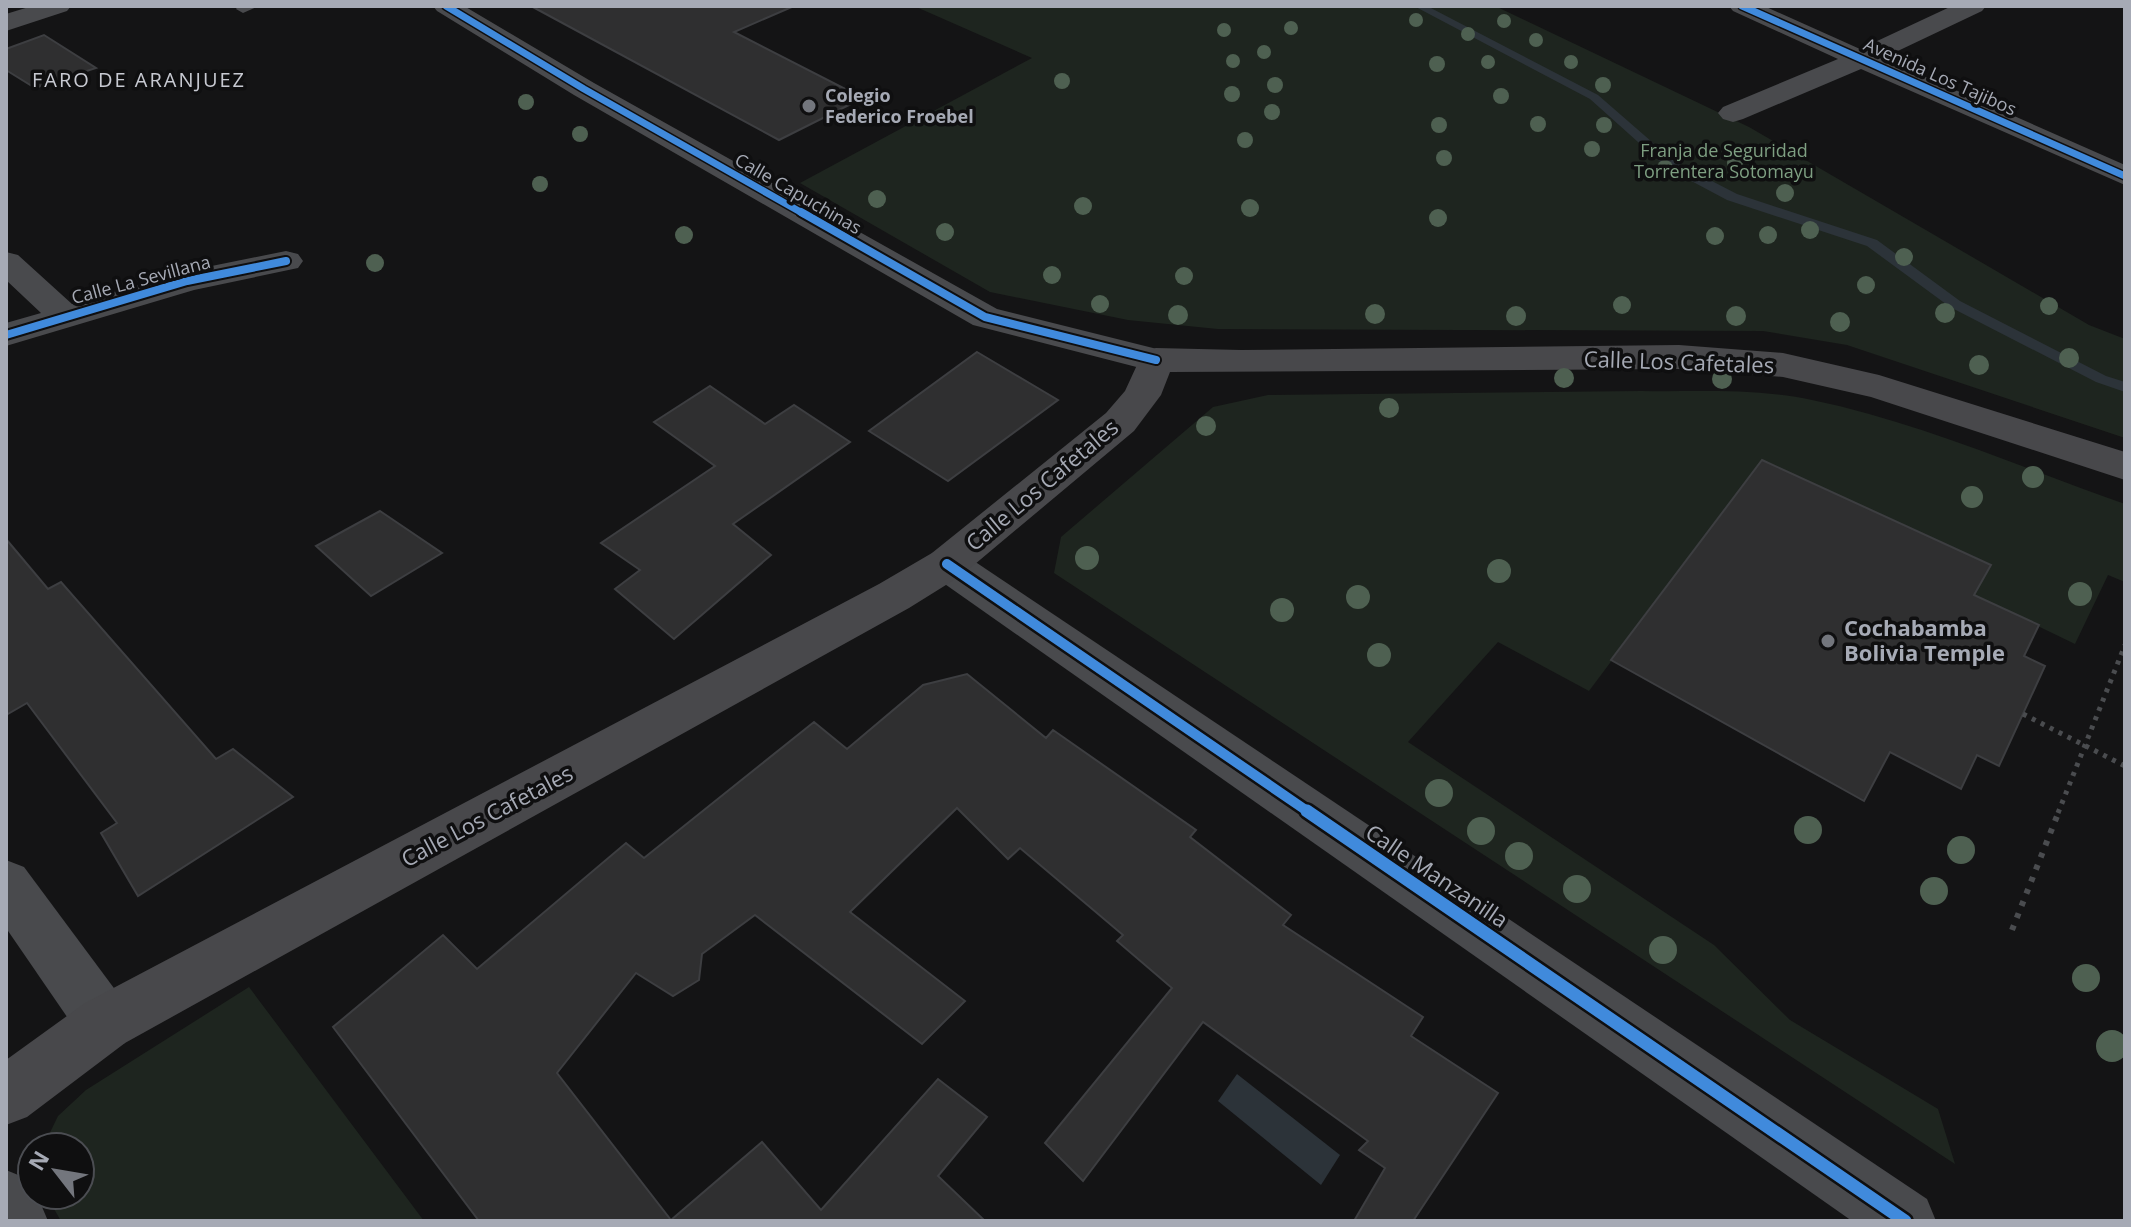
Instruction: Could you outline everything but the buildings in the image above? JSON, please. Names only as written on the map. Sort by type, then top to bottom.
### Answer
[{"type":"main road","name":"Calle Los Cafetales","points":[[6,1096],[105,1023],[894,596],[947,564],[1120,422],[1142,395],[1156,360],[1241,362],[1679,357],[1783,365],[1879,387],[2125,466]]},
{"type":"street","points":[[6,23],[58,6]]},
{"type":"street","name":"Calle Capuchinas","points":[[446,6],[626,113],[985,317],[1156,360]]},
{"type":"street","name":"Avenida Los Tajibos","points":[[1742,6],[2125,176]]},
{"type":"street","points":[[1733,113],[1973,6]]},
{"type":"street","name":"Calle La Sevillana","points":[[6,335],[187,281],[286,261]]},
{"type":"street","points":[[6,262],[66,317]]},
{"type":"street","name":"Calle Manzanilla","points":[[947,564],[1905,1221]]},
{"type":"street","points":[[6,884],[105,1023]]},
{"type":"street","points":[[6,1201],[17,1221]]},
{"type":"path","points":[[2012,930],[2125,645]]},
{"type":"path","points":[[2023,714],[2125,766]]},
{"type":"green space","name":"Franja de Seguridad Torrentera Sotomayu","points":[[914,6],[1495,6],[1749,127],[2089,325],[2125,339],[2125,438],[1847,345],[1763,331],[1218,329],[1128,320],[990,292],[800,183],[1032,58]]},
{"type":"green space","points":[[1641,391],[1770,394],[1852,409],[1931,433],[2125,504],[2125,582],[2108,575],[2075,644],[1974,595],[1990,564],[1762,460],[1589,691],[1498,642],[1408,742],[1714,945],[1790,1020],[1938,1109],[1955,1164],[1054,573],[1061,537],[1213,407],[1268,395]]},
{"type":"green space","points":[[249,987],[424,1221],[61,1221],[55,1211],[96,1211],[96,1131],[51,1131],[58,1116],[86,1090]]},
{"type":"shaded area","points":[[1237,1074],[1340,1155],[1321,1185],[1218,1101]]},
{"type":"waterway","points":[[1419,6],[1594,97],[1671,165],[1732,197],[1872,243],[1955,304],[2101,379],[2125,387]]},
{"type":"cycle path","points":[[446,6],[584,89],[985,317],[1156,360]]},
{"type":"cycle path","points":[[1742,6],[2125,176]]},
{"type":"cycle path","points":[[6,335],[187,281],[286,261]]},
{"type":"cycle path","points":[[947,564],[1905,1221]]},
{"type":"place","name":"Colegio Federico Froebel","points":[[809,106]]},
{"type":"place","name":"Cochabamba Bolivia Temple","points":[[1828,641]]},
{"type":"district","name":"FARO DE ARANJUEZ","points":[[139,80]]}]
